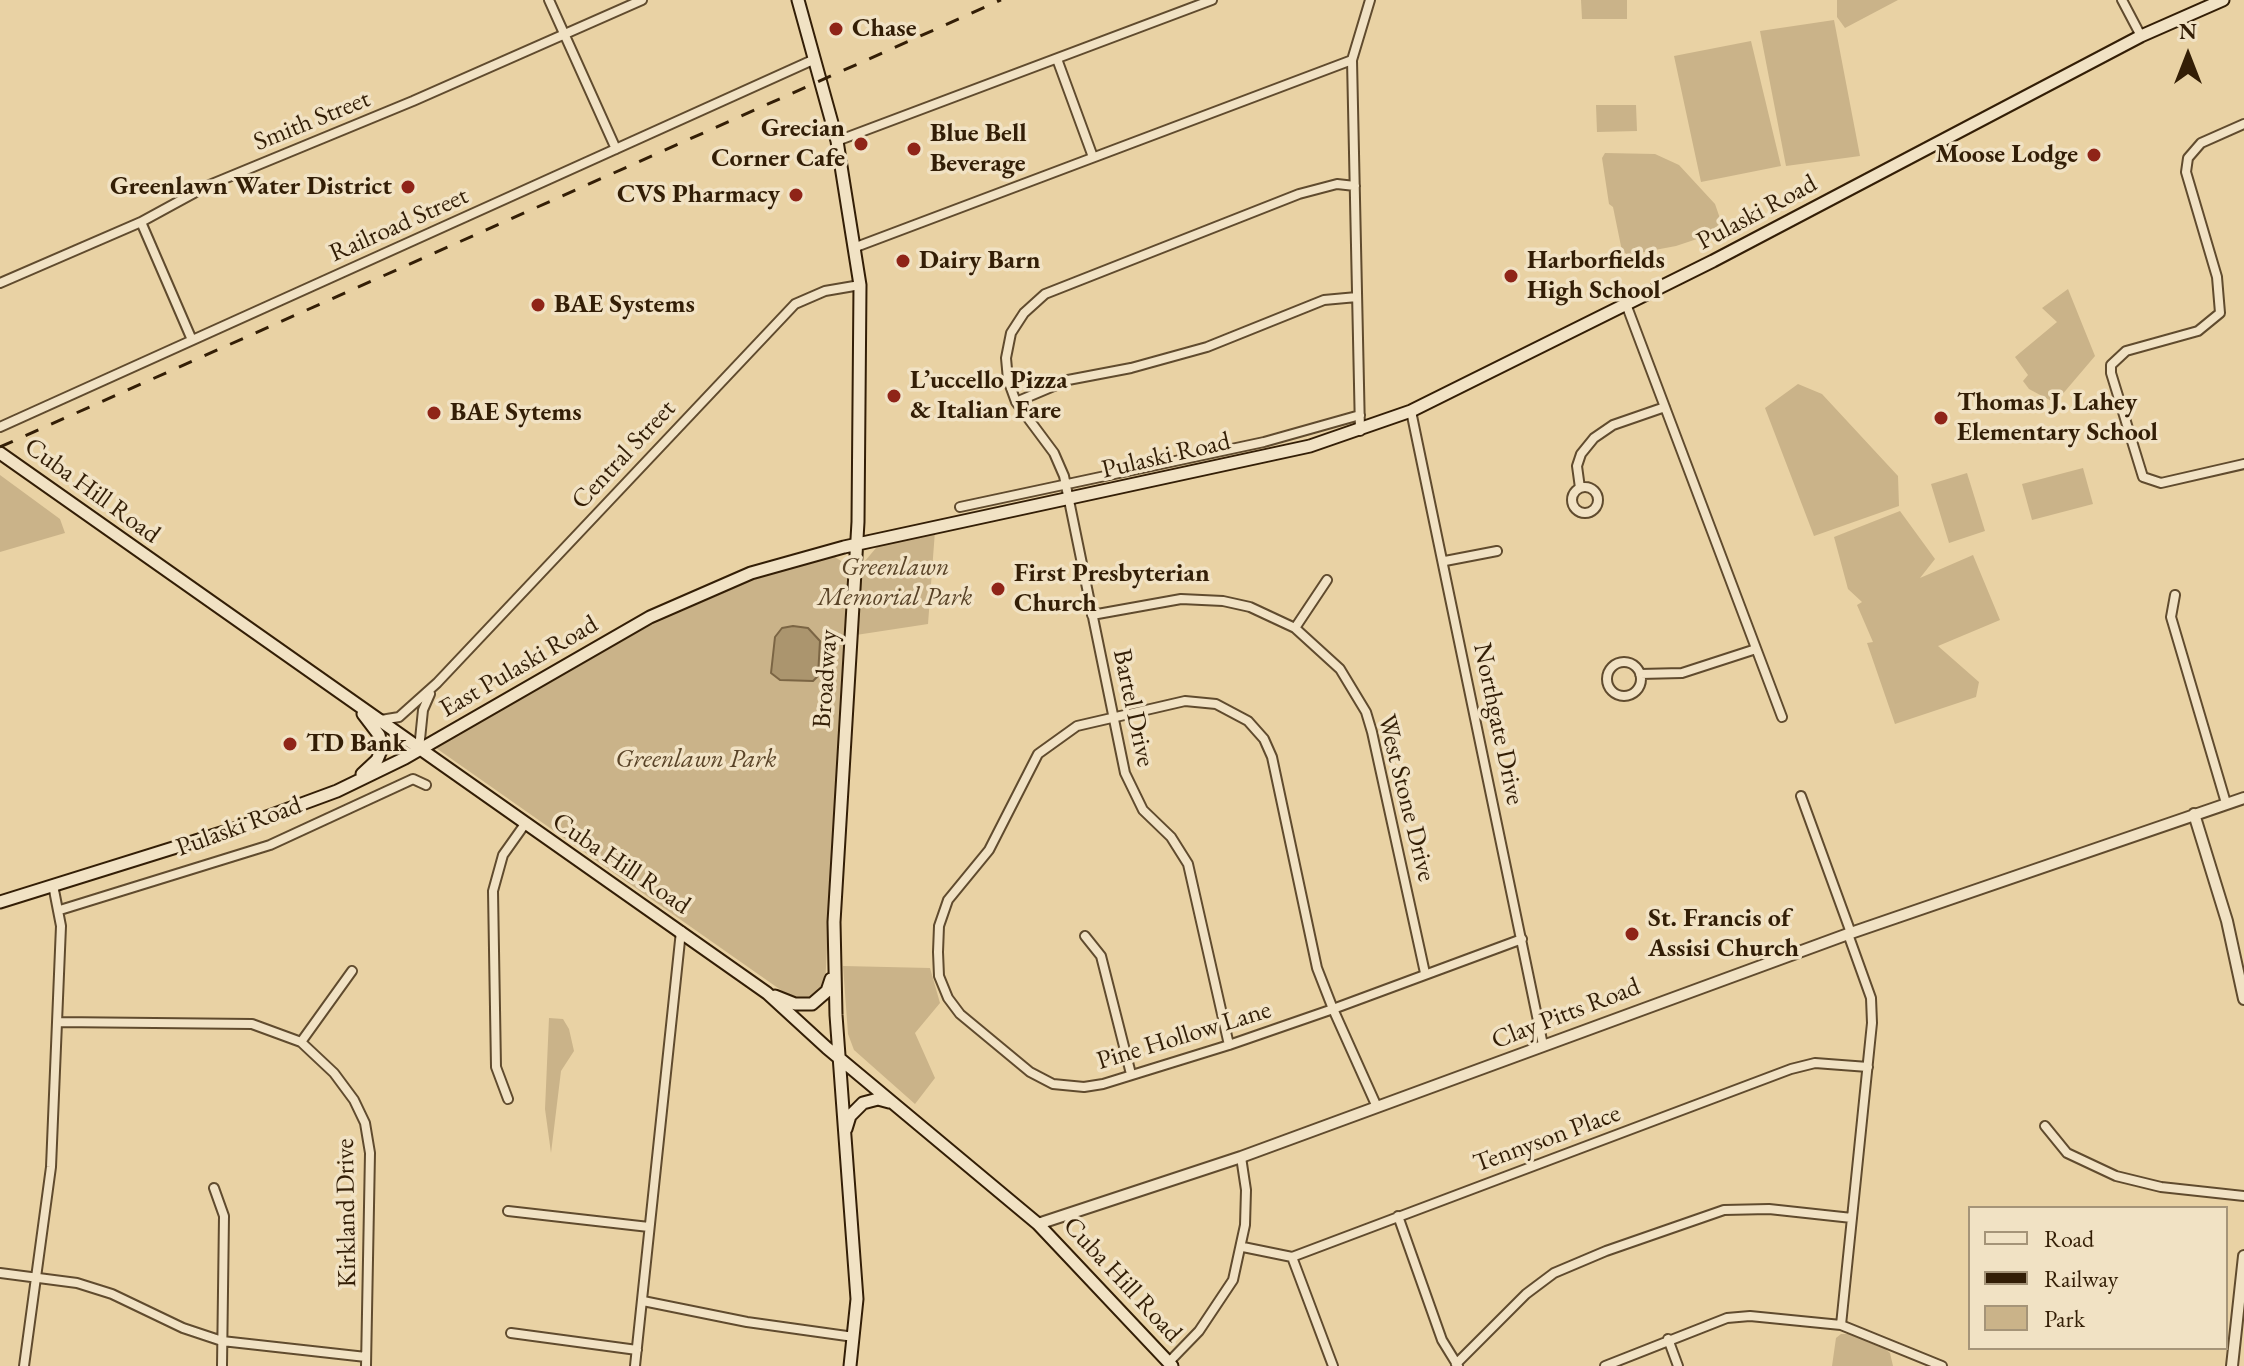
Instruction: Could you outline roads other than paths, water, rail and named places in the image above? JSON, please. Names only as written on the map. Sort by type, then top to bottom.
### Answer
[{"type":"main road","name":"Broadway","points":[[798,0],[837,141],[860,285],[857,544],[834,958],[857,1299],[850,1366]]},
{"type":"main road","name":"Pulaski Road","points":[[1069,501],[1310,446],[1411,411],[1626,304],[2141,36],[2223,0]]},
{"type":"main road","name":"Cuba Hill Road","points":[[0,453],[767,993],[894,1105],[1038,1224],[1170,1364]]},
{"type":"main road","name":"East Pulaski Road","points":[[0,902],[234,829],[337,791],[419,749],[681,602],[780,563],[857,544],[1069,501]]},
{"type":"main road","points":[[337,791],[369,769],[382,748],[379,735],[358,707]]},
{"type":"main road","points":[[767,993],[795,1004],[818,1001],[829,987],[834,958]]},
{"type":"main road","points":[[845,1137],[850,1116],[863,1103],[878,1099],[894,1105]]},
{"type":"street","points":[[549,0],[616,149]]},
{"type":"street","name":"Smith Street","points":[[0,283],[141,222],[207,186],[642,0]]},
{"type":"street","points":[[837,141],[1212,0]]},
{"type":"street","points":[[1360,431],[1352,60],[1370,0]]},
{"type":"street","points":[[2122,0],[2141,36]]},
{"type":"street","name":"Railroad Street","points":[[0,427],[815,59]]},
{"type":"street","points":[[1057,59],[1093,157]]},
{"type":"street","points":[[856,247],[1352,60]]},
{"type":"street","points":[[2244,124],[2201,143],[2188,158],[2186,172],[2217,277],[2220,313],[2198,331],[2126,351],[2111,365],[2111,373],[2143,477],[2161,483],[2244,464]]},
{"type":"street","points":[[1355,186],[1337,184],[1299,194],[1045,294],[1024,313],[1011,333],[1006,358],[1008,380],[1016,402],[1068,380],[1144,365],[1207,347],[1302,306],[1332,298],[1357,297]]},
{"type":"street","points":[[141,222],[192,340]]},
{"type":"street","name":"Central Street","points":[[377,720],[399,717],[437,683],[786,313],[815,294],[860,285]]},
{"type":"street","points":[[1626,304],[1782,717]]},
{"type":"street","name":"Bartel Drive","points":[[1016,402],[1054,453],[1066,483],[1125,773],[1143,810],[1177,844],[1188,864],[1229,1045]]},
{"type":"street","points":[[1580,488],[1577,466],[1581,454],[1594,438],[1613,425],[1665,407]]},
{"type":"street","name":"Northgate Drive","points":[[1411,411],[1445,561],[1543,1045]]},
{"type":"street","points":[[960,507],[1264,442],[1360,415]]},
{"type":"street","points":[[1445,561],[1497,551]]},
{"type":"street","points":[[1295,628],[1327,580]]},
{"type":"street","points":[[2175,595],[2171,617],[2226,803]]},
{"type":"street","name":"West Stone Drive","points":[[1092,615],[1157,602],[1202,599],[1250,607],[1295,628],[1340,669],[1366,712],[1425,973]]},
{"type":"street","points":[[1640,674],[1640,685],[1627,696],[1616,694],[1608,686],[1607,675],[1618,663],[1629,662],[1640,674],[1682,673],[1756,649]]},
{"type":"street","name":"Central Street","points":[[419,749],[423,710],[437,683]]},
{"type":"street","name":"Pine Hollow Lane","points":[[1377,1107],[1333,1009],[1317,968],[1278,781],[1264,739],[1231,710],[1201,700],[1113,716],[1061,735],[1029,767],[989,850],[948,900],[939,926],[939,976],[948,998],[960,1014],[1030,1072],[1053,1084],[1084,1087],[1229,1045],[1333,1009],[1522,939]]},
{"type":"street","name":"Pulaski Road","points":[[60,910],[270,845],[413,779],[426,785]]},
{"type":"street","points":[[1801,796],[1871,998],[1868,1067],[1841,1325]]},
{"type":"street","name":"Clay Pitts Road","points":[[1038,1224],[1241,1157],[1849,934],[2244,798]]},
{"type":"street","points":[[2194,814],[2227,921],[2244,999]]},
{"type":"street","points":[[508,1099],[496,1067],[493,891],[503,855],[525,824]]},
{"type":"street","points":[[24,1366],[51,1167],[60,910],[53,885]]},
{"type":"street","points":[[635,1366],[681,931]]},
{"type":"street","points":[[1085,936],[1101,956],[1131,1074]]},
{"type":"street","points":[[301,1042],[352,971]]},
{"type":"street","name":"Kirkland Drive","points":[[57,1022],[252,1024],[301,1042],[334,1073],[365,1123],[370,1190],[366,1362]]},
{"type":"street","name":"Tennyson Place","points":[[1292,1257],[1791,1069],[1815,1063],[1868,1067]]},
{"type":"street","points":[[2045,1126],[2067,1153],[2116,1176],[2161,1187],[2244,1196]]},
{"type":"street","points":[[1170,1364],[1199,1331],[1233,1280],[1243,1247],[1246,1190],[1241,1157]]},
{"type":"street","points":[[214,1188],[224,1216],[222,1366]]},
{"type":"street","points":[[1398,1216],[1442,1340],[1457,1365],[1526,1294],[1554,1273],[1620,1245],[1724,1210],[1769,1209],[1852,1218]]},
{"type":"street","points":[[508,1211],[649,1227]]},
{"type":"street","points":[[1243,1247],[1292,1257],[1333,1366]]},
{"type":"street","points":[[2232,1366],[2244,1256]]},
{"type":"street","points":[[0,1273],[77,1283],[112,1294],[183,1328],[222,1341],[366,1362]]},
{"type":"street","points":[[643,1301],[747,1322],[854,1337]]},
{"type":"street","points":[[1605,1366],[1727,1318],[1750,1316],[1841,1325],[1942,1366]]},
{"type":"street","points":[[511,1333],[637,1350]]},
{"type":"street","points":[[1668,1339],[1678,1366]]},
{"type":"railway","points":[[0,447],[1001,0]]},
{"type":"place","name":"Chase","points":[[836,29]]},
{"type":"place","name":"Grecian Corner Cafe","points":[[861,144]]},
{"type":"place","name":"Blue Bell Beverage","points":[[914,149]]},
{"type":"place","name":"Moose Lodge","points":[[2094,155]]},
{"type":"place","name":"Greenlawn Water District","points":[[408,187]]},
{"type":"place","name":"CVS Pharmacy","points":[[796,195]]},
{"type":"place","name":"Dairy Barn","points":[[903,261]]},
{"type":"place","name":"Harborfields High School","points":[[1511,276]]},
{"type":"place","name":"BAE Systems","points":[[538,305]]},
{"type":"place","name":"L’uccello Pizza & Italian Fare","points":[[894,396]]},
{"type":"place","name":"BAE Sytems","points":[[434,413]]},
{"type":"place","name":"Thomas J. Lahey Elementary School","points":[[1941,418]]},
{"type":"place","name":"First Presbyterian Church","points":[[998,589]]},
{"type":"place","name":"TD Bank","points":[[290,744]]},
{"type":"place","name":"St. Francis of Assisi Church","points":[[1632,934]]},
{"type":"park label","name":"Greenlawn Memorial Park","points":[[895,583]]},
{"type":"park label","name":"Greenlawn Park","points":[[696,760]]}]
